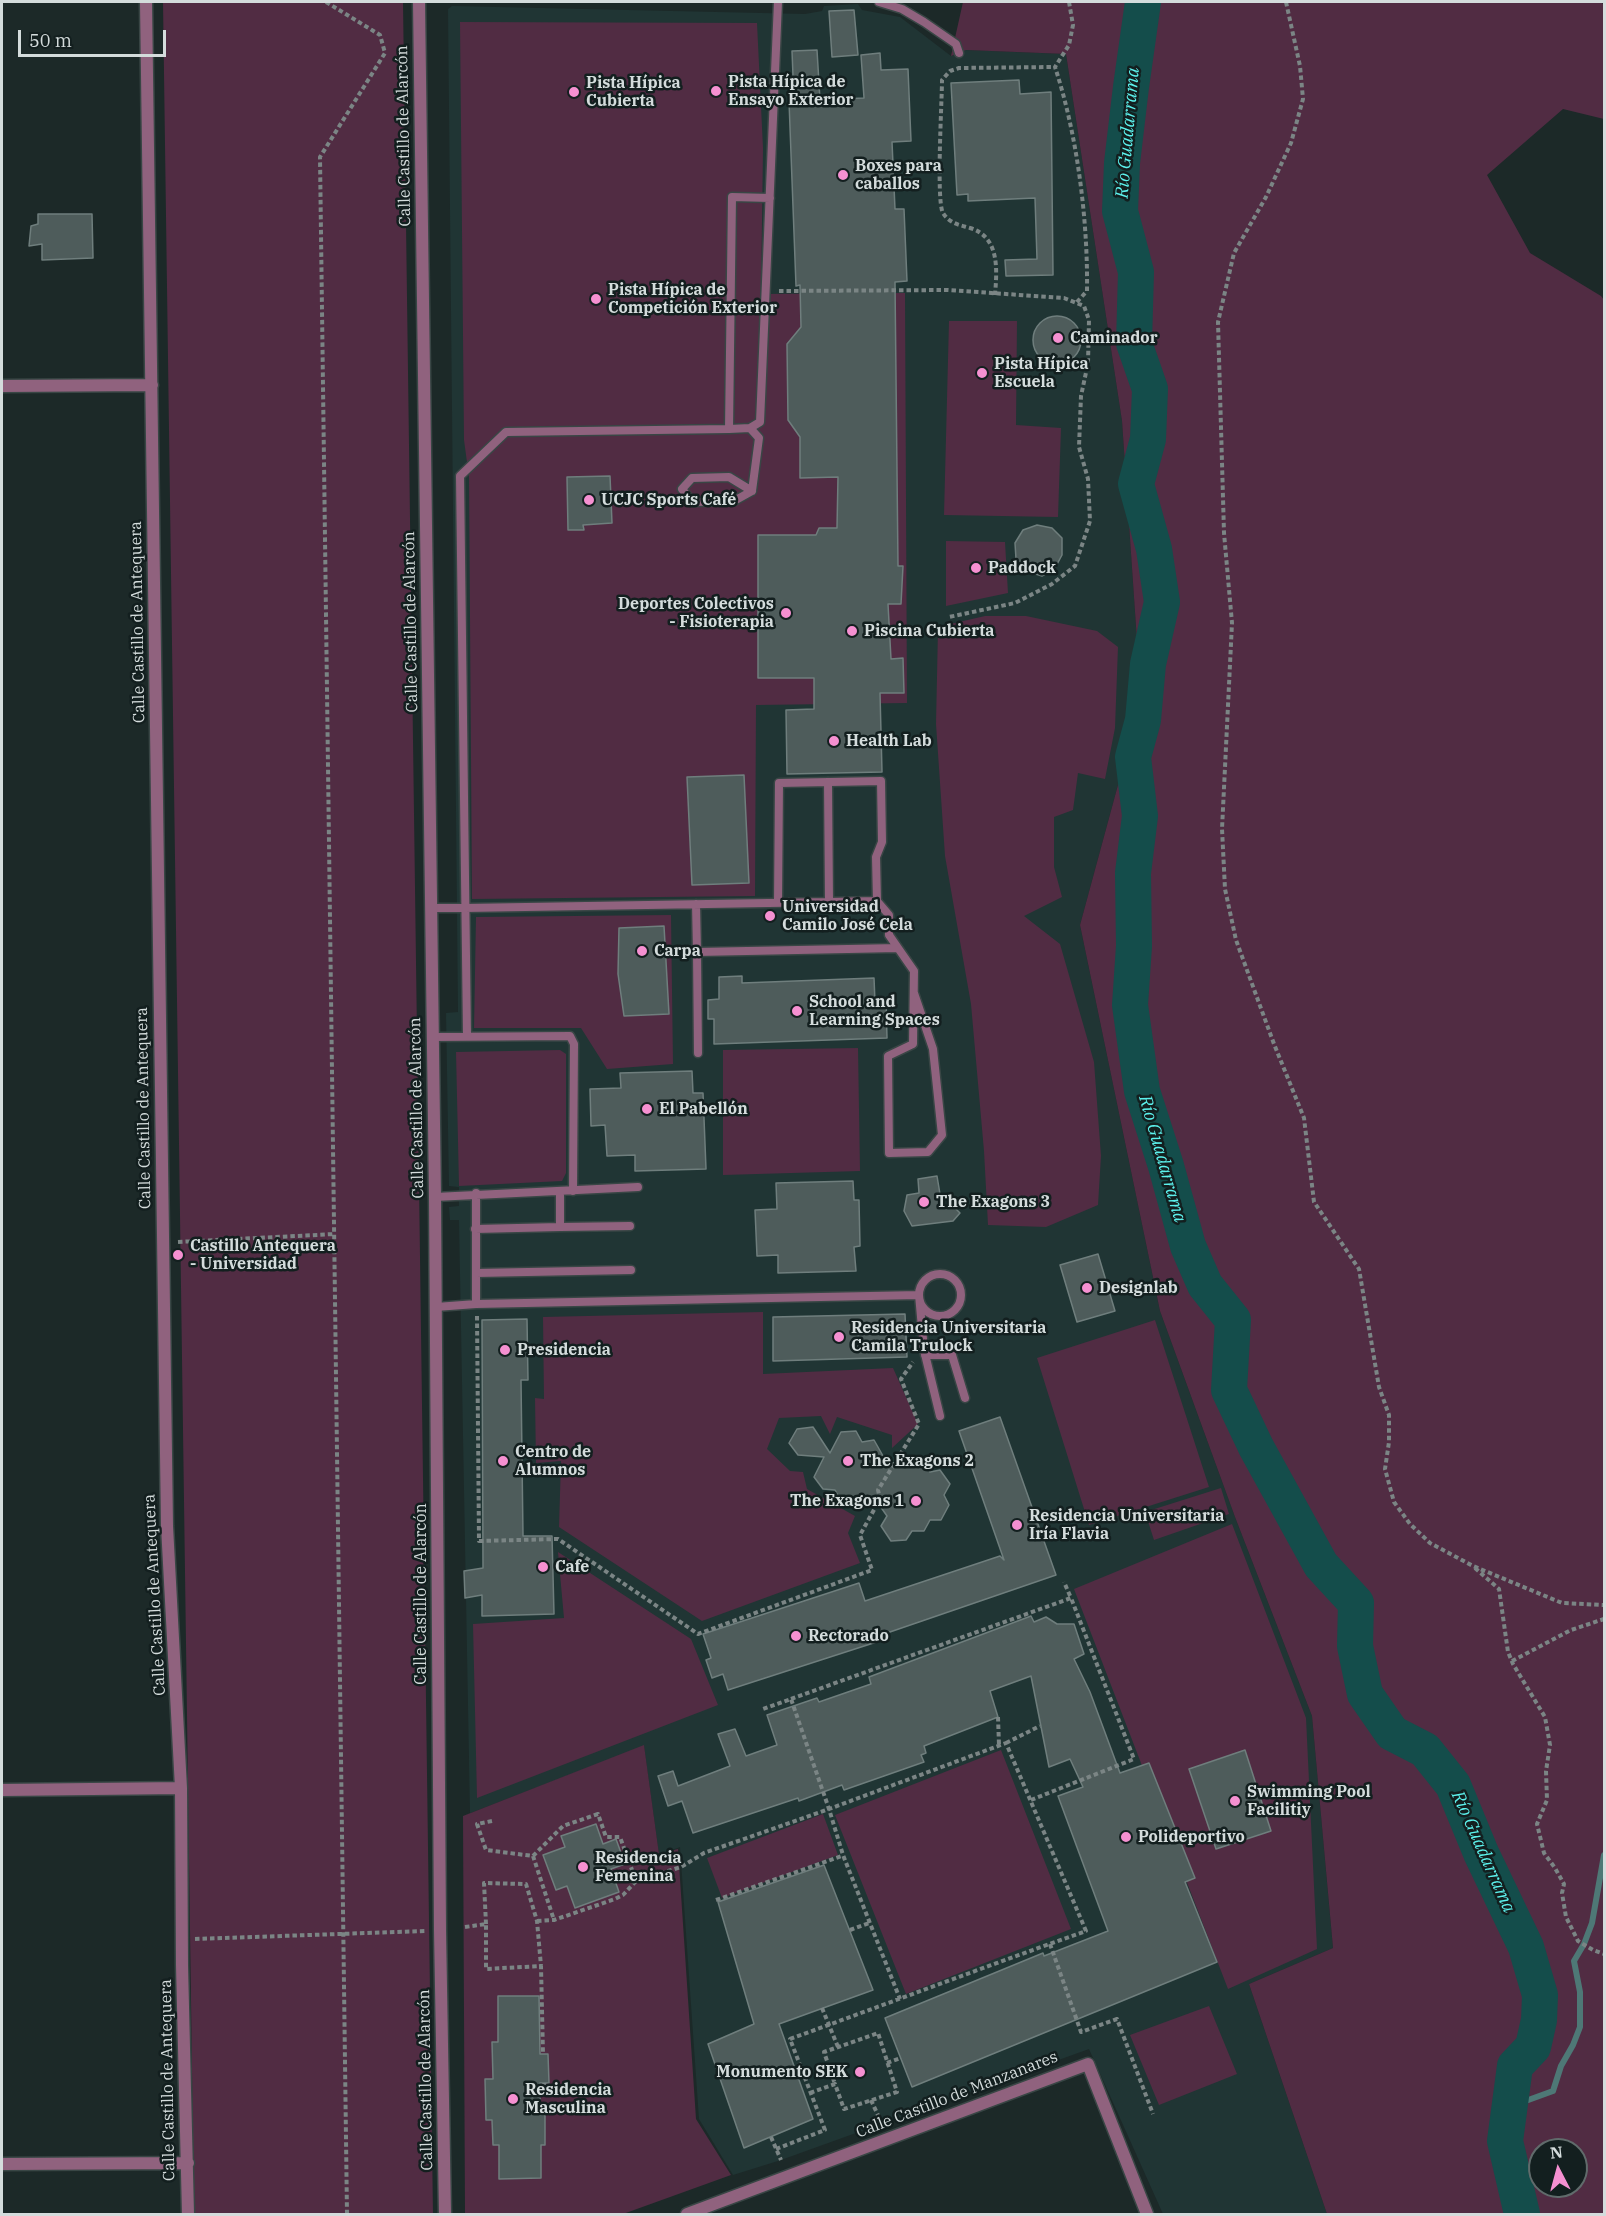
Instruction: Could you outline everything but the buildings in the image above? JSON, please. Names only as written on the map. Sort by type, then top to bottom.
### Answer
[{"type":"street","name":"Calle Castillo de Antequera","points":[[146,2],[167,1526],[181,1788],[188,2214]]},
{"type":"street","name":"Calle Castillo de Alarcón","points":[[419,2],[435,1197],[440,1930],[445,2214]]},
{"type":"street","points":[[2,386],[152,385]]},
{"type":"street","points":[[2,1790],[181,1788]]},
{"type":"street","name":"Calle Castillo de Manzanares","points":[[687,2214],[1088,2064],[1148,2214]]},
{"type":"street","points":[[2,2164],[188,2163]]},
{"type":"lane","points":[[467,1036],[460,476],[506,432],[729,429],[750,428],[760,422],[778,2]]},
{"type":"lane","points":[[879,2],[902,9],[924,22],[956,44],[959,53]]},
{"type":"lane","points":[[729,429],[732,197],[770,198]]},
{"type":"lane","points":[[750,428],[759,438],[752,491]]},
{"type":"lane","points":[[729,477],[752,491],[734,501],[692,502],[682,489],[692,478],[729,477]]},
{"type":"lane","points":[[778,903],[779,783],[881,781],[882,842],[876,857],[877,901],[889,915],[889,935],[914,971],[913,1044],[888,1056],[889,1153],[928,1152],[942,1135],[933,1049],[914,993]]},
{"type":"lane","points":[[828,782],[830,902]]},
{"type":"lane","points":[[431,908],[877,901]]},
{"type":"lane","points":[[696,904],[698,1053]]},
{"type":"lane","points":[[697,952],[898,948]]},
{"type":"lane","points":[[433,1037],[570,1036],[574,1044],[573,1191]]},
{"type":"lane","points":[[435,1197],[476,1193],[638,1187]]},
{"type":"lane","points":[[560,1191],[560,1227]]},
{"type":"lane","points":[[476,1193],[476,1304]]},
{"type":"lane","points":[[475,1229],[630,1226]]},
{"type":"lane","points":[[476,1273],[631,1270]]},
{"type":"lane","points":[[919,1295],[924,1309],[936,1316],[950,1315],[960,1305],[962,1298],[959,1284],[942,1274],[928,1278],[923,1283],[919,1295],[925,1355],[940,1416]]},
{"type":"lane","points":[[436,1307],[476,1304],[919,1295]]},
{"type":"lane","points":[[925,1355],[952,1355],[965,1398]]},
{"type":"path","points":[[326,2],[380,35],[385,53],[320,157],[347,2214]]},
{"type":"path","points":[[1069,2],[1073,25],[1069,45],[1055,67],[1067,104],[1088,246],[1087,291],[1076,303]]},
{"type":"path","points":[[1286,2],[1300,66],[1303,99],[1292,143],[1266,197],[1234,253],[1218,322],[1224,532],[1232,623],[1222,829],[1225,890],[1236,940],[1304,1118],[1314,1202],[1359,1269],[1379,1388],[1389,1415],[1389,1442],[1385,1469],[1394,1502],[1410,1524],[1430,1543],[1473,1566],[1562,1603],[1605,1605]]},
{"type":"path","points":[[995,295],[997,258],[990,244],[983,234],[952,223],[942,212],[940,173],[942,80],[950,71],[959,68],[1055,67]]},
{"type":"path","points":[[766,291],[948,291],[1064,298],[1084,306],[1089,320],[1088,363],[1081,396],[1079,447],[1088,479],[1090,521],[1076,566],[1052,584],[1015,603],[949,617]]},
{"type":"path","points":[[162,1243],[335,1234]]},
{"type":"path","points":[[476,1304],[479,1541],[558,1539],[698,1634],[872,1570],[860,1535],[880,1499],[878,1490],[918,1424],[901,1379],[915,1359]]},
{"type":"path","points":[[1473,1566],[1499,1589],[1505,1639],[1512,1661],[1545,1717],[1550,1745],[1546,1771],[1547,1800],[1537,1824],[1544,1853],[1556,1868],[1564,1884],[1562,1893],[1566,1917],[1578,1941],[1605,1954]]},
{"type":"path","points":[[1031,1800],[1134,1759],[1064,1582]]},
{"type":"path","points":[[763,1709],[1071,1598]]},
{"type":"path","points":[[1512,1661],[1570,1630],[1605,1619]]},
{"type":"path","points":[[791,1699],[843,1855],[900,1999]]},
{"type":"path","points":[[998,1717],[999,1745]]},
{"type":"path","points":[[537,1922],[554,1920],[615,1899],[623,1895],[636,1881],[681,1867],[704,1853],[1006,1743],[1040,1726]]},
{"type":"path","points":[[776,2149],[825,2130],[790,2039],[1086,1931],[1006,1743]]},
{"type":"path","points":[[533,1856],[563,1826],[598,1814],[606,1837],[620,1837],[636,1881]]},
{"type":"path","points":[[492,1821],[477,1824],[486,1850],[533,1856]]},
{"type":"path","points":[[716,1900],[843,1855]]},
{"type":"path","points":[[533,1856],[554,1920]]},
{"type":"path","points":[[541,1966],[486,1969],[484,1883],[526,1884],[537,1922],[541,1966],[543,2054]]},
{"type":"path","points":[[850,1930],[870,1923]]},
{"type":"path","points":[[465,1927],[486,1924]]},
{"type":"path","points":[[182,1939],[440,1930]]},
{"type":"path","points":[[1050,1944],[1081,2032],[1117,2019],[1153,2114]]},
{"type":"path","points":[[822,2008],[838,2047]]},
{"type":"path","points":[[878,2033],[887,2063],[897,2092],[844,2109],[824,2052],[878,2033]]},
{"type":"path","points":[[887,2063],[901,2058]]},
{"type":"path","points":[[544,2083],[544,2090]]},
{"type":"path","points":[[810,2093],[835,2084]]},
{"type":"path","points":[[871,2100],[882,2124]]},
{"type":"path","points":[[771,2137],[781,2160]]},
{"type":"shaded area","points":[[163,2],[403,2],[433,2214],[194,2214]]},
{"type":"shaded area","points":[[963,2],[1601,2],[1604,5],[1604,119],[1563,109],[1487,175],[1530,253],[1604,300],[1604,2214],[1327,2214],[1249,1984],[1333,1948],[1312,1716],[1235,1517],[1160,1311],[1080,925],[1141,700],[1122,421],[1066,54],[966,50],[951,56]]},
{"type":"shaded area","name":"Universidad Camilo José Cela","points":[[858,4],[862,10],[900,17],[951,56],[965,50],[1066,54],[1122,421],[1141,700],[1080,925],[1160,1311],[1235,1517],[1312,1716],[1333,1948],[1249,1984],[1327,2214],[1163,2214],[1089,2049],[781,2160],[733,2175],[699,2119],[680,1847],[659,1855],[644,1746],[463,1816],[470,1813],[459,1220],[450,1220],[449,1207],[459,1206],[459,1187],[449,1186],[446,1013],[458,1012],[448,9],[452,6],[805,14],[822,11],[824,6]]},
{"type":"shaded area","points":[[460,22],[757,23],[763,148],[761,294],[905,293],[907,703],[756,705],[755,896],[472,899],[469,477],[464,440]]},
{"type":"shaded area","name":"Pista Hípica Escuela","points":[[949,321],[1017,321],[1016,425],[1061,428],[1058,517],[944,515]]},
{"type":"shaded area","name":"Paddock","points":[[946,541],[1005,542],[1008,593],[946,606]]},
{"type":"shaded area","points":[[985,616],[1026,616],[1097,631],[1118,647],[1115,728],[1105,779],[1078,773],[1073,810],[1054,817],[1054,867],[1062,897],[1024,916],[1060,944],[1094,1062],[1101,1156],[1098,1205],[1046,1227],[988,1225],[971,1004],[945,856],[936,724],[938,629]]},
{"type":"shaded area","points":[[671,915],[673,1064],[607,1069],[581,1028],[474,1028],[476,917]]},
{"type":"shaded area","points":[[858,1048],[860,1171],[723,1175],[723,1050]]},
{"type":"shaded area","points":[[560,1050],[566,1054],[566,1173],[562,1181],[459,1186],[456,1052]]},
{"type":"shaded area","points":[[763,1312],[763,1374],[893,1368],[918,1424],[892,1448],[892,1435],[837,1417],[830,1434],[821,1416],[779,1418],[767,1449],[790,1471],[803,1472],[807,1489],[855,1516],[848,1533],[860,1563],[702,1621],[559,1527],[561,1461],[536,1463],[535,1398],[544,1399],[543,1317]]},
{"type":"shaded area","points":[[1155,1320],[1209,1487],[1089,1525],[1037,1358]]},
{"type":"shaded area","points":[[1221,1488],[1229,1514],[1154,1540],[1145,1512]]},
{"type":"shaded area","points":[[1232,1524],[1306,1718],[1317,1949],[1228,1989],[1074,1589]]},
{"type":"shaded area","points":[[558,1552],[691,1639],[718,1705],[477,1798],[473,1624],[564,1618]]},
{"type":"shaded area","points":[[644,1745],[659,1854],[678,1849],[696,2119],[731,2175],[623,2214],[465,2214],[463,1816]]},
{"type":"shaded area","points":[[1001,1750],[1071,1929],[906,1994],[835,1815]]},
{"type":"shaded area","points":[[823,1814],[838,1855],[722,1898],[707,1858]]},
{"type":"shaded area","points":[[1209,2006],[1237,2074],[1159,2105],[1130,2035]]},
{"type":"waterway","name":"Río Guadarrama","points":[[1143,2],[1122,163],[1120,211],[1136,272],[1134,343],[1150,389],[1148,439],[1136,484],[1154,549],[1162,602],[1148,664],[1143,720],[1133,757],[1140,816],[1133,873],[1134,946],[1130,1005],[1142,1091],[1188,1246],[1205,1285],[1233,1320],[1229,1390],[1256,1447],[1321,1565],[1356,1603],[1355,1646],[1365,1694],[1392,1733],[1425,1750],[1453,1785],[1481,1853],[1526,1947],[1540,1995],[1539,2020],[1533,2047],[1515,2066],[1505,2141],[1522,2214]]},
{"type":"waterway","points":[[1509,2107],[1553,2091],[1561,2066],[1580,2027],[1580,1992],[1574,1961],[1592,1923],[1604,1855]]},
{"type":"place","name":"Pista Hípica de Ensayo Exterior","points":[[716,91]]},
{"type":"place","name":"Pista Hípica Cubierta","points":[[574,92]]},
{"type":"place","name":"Boxes para caballos","points":[[843,175]]},
{"type":"place","name":"Pista Hípica de Competición Exterior","points":[[596,299]]},
{"type":"place","name":"Caminador","points":[[1058,338]]},
{"type":"place","name":"Pista Hípica Escuela","points":[[982,373]]},
{"type":"place","name":"UCJC Sports Café","points":[[589,500]]},
{"type":"place","name":"Paddock","points":[[976,568]]},
{"type":"place","name":"Deportes Colectivos - Fisioterapia","points":[[786,613]]},
{"type":"place","name":"Piscina Cubierta","points":[[852,631]]},
{"type":"place","name":"Health Lab","points":[[834,741]]},
{"type":"place","name":"Universidad Camilo José Cela","points":[[770,916]]},
{"type":"place","name":"Carpa","points":[[642,951]]},
{"type":"place","name":"School and Learning Spaces","points":[[797,1011]]},
{"type":"place","name":"El Pabellón","points":[[647,1109]]},
{"type":"place","name":"The Exagons 3","points":[[924,1202]]},
{"type":"place","name":"Castillo Antequera - Universidad","points":[[178,1255]]},
{"type":"place","name":"Designlab","points":[[1087,1288]]},
{"type":"place","name":"Residencia Universitaria Camila Trulock","points":[[839,1337]]},
{"type":"place","name":"Presidencia","points":[[505,1350]]},
{"type":"place","name":"Centro de Alumnos","points":[[503,1461]]},
{"type":"place","name":"The Exagons 2","points":[[848,1461]]},
{"type":"place","name":"The Exagons 1","points":[[916,1501]]},
{"type":"place","name":"Residencia Universitaria Iría Flavia","points":[[1017,1525]]},
{"type":"place","name":"Cafe","points":[[543,1567]]},
{"type":"place","name":"Rectorado","points":[[796,1636]]},
{"type":"place","name":"Swimming Pool Facilitiy","points":[[1235,1801]]},
{"type":"place","name":"Polideportivo","points":[[1126,1837]]},
{"type":"place","name":"Residencia Femenina","points":[[583,1867]]},
{"type":"place","name":"Monumento SEK","points":[[860,2072]]},
{"type":"place","name":"Residencia Masculina","points":[[513,2099]]}]
